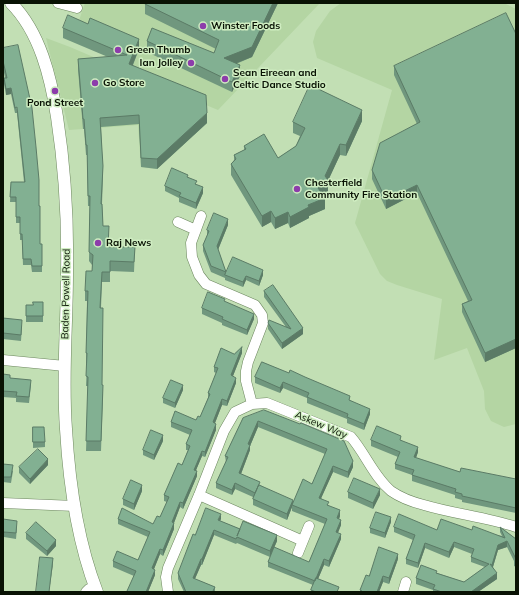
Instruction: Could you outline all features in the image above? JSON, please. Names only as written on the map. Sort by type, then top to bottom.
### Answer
[{"type":"street","points":[[58,3],[77,8]]},
{"type":"street","name":"Baden Powell Road","points":[[17,4],[40,48],[46,66],[54,99],[59,132],[67,210],[68,272],[65,366],[66,428],[75,506],[93,590]]},
{"type":"street","points":[[168,592],[166,578],[168,568],[224,430],[236,412],[252,404],[246,381],[246,371],[263,323],[262,316],[254,304],[206,284],[199,275],[192,257],[191,243],[201,216]]},
{"type":"street","points":[[178,222],[196,230]]},
{"type":"street","points":[[3,360],[65,366]]},
{"type":"street","name":"Askew Way","points":[[252,404],[267,403],[350,437],[358,445],[383,483],[391,491],[406,500],[439,510],[504,523],[516,528]]},
{"type":"street","points":[[198,495],[303,541]]},
{"type":"street","points":[[3,503],[75,506]]},
{"type":"street","points":[[298,553],[309,526]]},
{"type":"shaded area","points":[[85,3],[320,3],[218,110],[206,105],[207,123],[157,169],[141,167],[138,125],[69,130],[46,38],[145,79],[148,73],[72,41]]},
{"type":"shaded area","points":[[341,3],[504,3],[516,9],[516,424],[504,427],[491,421],[485,409],[484,391],[467,348],[434,360],[442,299],[387,281],[380,274],[355,223],[392,90],[317,58],[313,42],[316,31],[330,11]]},
{"type":"building","points":[[145,3],[273,3],[252,47],[224,58],[240,65],[232,82],[147,41],[152,28],[214,53],[219,40]]},
{"type":"building","points":[[506,13],[516,34],[516,339],[485,353],[462,304],[472,300],[417,185],[386,200],[372,170],[380,143],[420,122],[394,66]]},
{"type":"building","points":[[68,15],[88,24],[90,18],[139,39],[129,64],[206,95],[207,113],[157,159],[141,158],[139,115],[100,118],[103,166],[101,204],[103,226],[109,226],[108,247],[135,247],[134,262],[110,261],[110,272],[102,272],[100,308],[103,308],[101,441],[86,441],[88,291],[85,291],[86,271],[92,271],[93,255],[89,252],[90,196],[88,196],[87,145],[83,119],[78,59],[127,55],[63,28]]},
{"type":"building","points":[[18,45],[32,108],[39,180],[40,244],[42,244],[42,266],[32,266],[31,259],[23,259],[22,234],[20,234],[20,217],[16,217],[16,197],[10,197],[11,182],[25,182],[17,107],[15,108],[11,88],[6,89],[4,78],[7,78],[3,61],[3,48]]},
{"type":"building","points":[[310,85],[362,110],[346,145],[340,144],[325,176],[328,180],[318,188],[325,198],[308,205],[309,207],[290,217],[288,212],[275,218],[271,211],[262,216],[231,164],[236,159],[234,155],[246,149],[244,146],[264,134],[278,158],[296,146],[305,128],[293,122]]},
{"type":"building","points":[[172,168],[188,175],[187,177],[197,181],[195,184],[203,187],[196,203],[179,196],[181,193],[165,186]]},
{"type":"building","points":[[214,213],[228,219],[217,246],[226,272],[211,266],[203,245]]},
{"type":"building","points":[[233,257],[263,270],[259,281],[246,276],[243,282],[225,275]]},
{"type":"building","points":[[273,285],[303,328],[282,343],[268,323],[269,320],[291,329],[264,291]]},
{"type":"building","points":[[208,292],[225,299],[224,301],[254,314],[247,330],[202,308]]},
{"type":"building","points":[[33,302],[43,302],[43,316],[26,316],[26,305],[33,305]]},
{"type":"building","points":[[3,318],[22,320],[21,335],[3,333]]},
{"type":"building","points":[[242,347],[231,375],[236,378],[227,401],[222,399],[213,422],[216,424],[205,452],[202,451],[194,470],[197,471],[183,503],[180,502],[172,522],[174,523],[163,550],[160,549],[152,568],[155,570],[146,592],[127,591],[136,571],[113,561],[117,551],[138,560],[150,532],[118,519],[122,508],[153,524],[157,516],[160,517],[169,497],[164,495],[178,463],[182,465],[190,446],[186,444],[192,430],[171,422],[175,411],[196,420],[198,416],[200,417],[210,394],[208,393],[218,368],[214,367],[221,348],[234,354]]},
{"type":"building","points":[[262,362],[289,373],[290,370],[350,396],[349,400],[370,409],[364,424],[347,417],[348,414],[307,397],[309,393],[283,382],[280,388],[255,377]]},
{"type":"building","points":[[3,374],[10,375],[10,378],[31,380],[29,397],[16,396],[17,392],[3,391]]},
{"type":"building","points":[[171,380],[183,385],[175,403],[163,398]]},
{"type":"building","points":[[264,410],[300,424],[301,423],[344,441],[353,461],[348,472],[333,466],[319,498],[329,502],[327,505],[340,510],[337,518],[341,520],[336,532],[341,534],[329,561],[324,559],[315,581],[268,562],[274,547],[309,562],[327,519],[292,505],[303,479],[312,484],[327,449],[258,421],[248,444],[250,445],[239,473],[260,482],[255,493],[235,483],[232,490],[216,483],[228,457],[225,456],[243,418]]},
{"type":"building","points":[[377,426],[401,436],[400,440],[418,447],[414,457],[460,472],[461,468],[516,479],[516,508],[462,496],[462,494],[455,492],[456,489],[412,475],[414,470],[395,464],[400,452],[371,440]]},
{"type":"building","points":[[33,427],[44,427],[45,442],[33,442]]},
{"type":"building","points":[[151,430],[163,435],[154,455],[143,450]]},
{"type":"building","points":[[38,449],[48,459],[30,479],[19,467]]},
{"type":"building","points":[[3,464],[13,465],[11,477],[3,477]]},
{"type":"building","points":[[354,478],[380,489],[373,503],[348,492]]},
{"type":"building","points":[[131,480],[142,485],[134,504],[123,499]]},
{"type":"building","points":[[259,485],[293,500],[287,514],[253,499]]},
{"type":"building","points":[[206,508],[221,514],[218,520],[240,529],[243,521],[277,535],[270,551],[237,537],[236,539],[214,530],[193,578],[215,587],[213,591],[215,592],[186,592],[178,573],[193,534],[195,535]]},
{"type":"building","points":[[376,512],[391,517],[385,533],[370,528]]},
{"type":"building","points":[[399,514],[437,530],[441,519],[472,530],[473,526],[505,538],[500,527],[516,539],[516,559],[507,541],[498,545],[492,565],[490,564],[497,573],[471,592],[442,592],[433,589],[435,585],[416,578],[421,565],[437,571],[436,573],[464,582],[489,564],[471,557],[474,549],[454,542],[449,552],[425,543],[418,563],[406,559],[415,535],[394,527]]},
{"type":"building","points":[[3,519],[17,521],[16,533],[3,533]]},
{"type":"building","points":[[36,522],[56,540],[47,551],[26,533]]},
{"type":"building","points":[[379,547],[398,554],[389,578],[383,576],[377,592],[361,592],[362,591],[360,590],[366,575],[369,576]]},
{"type":"building","points":[[40,557],[53,558],[49,592],[36,592]]},
{"type":"building","points":[[316,578],[339,587],[337,592],[316,592],[311,590]]},
{"type":"place","name":"Winster Foods","points":[[203,26]]},
{"type":"place","name":"Green Thumb","points":[[118,50]]},
{"type":"place","name":"Ian Jolley","points":[[191,63]]},
{"type":"place","name":"Sean Eireean and Celtic Dance Studio","points":[[225,79]]},
{"type":"place","name":"Go Store","points":[[95,83]]},
{"type":"place","name":"Pond Street","points":[[55,91]]},
{"type":"place","name":"Chesterfield Community Fire Station","points":[[297,189]]},
{"type":"place","name":"Raj News","points":[[98,243]]}]
